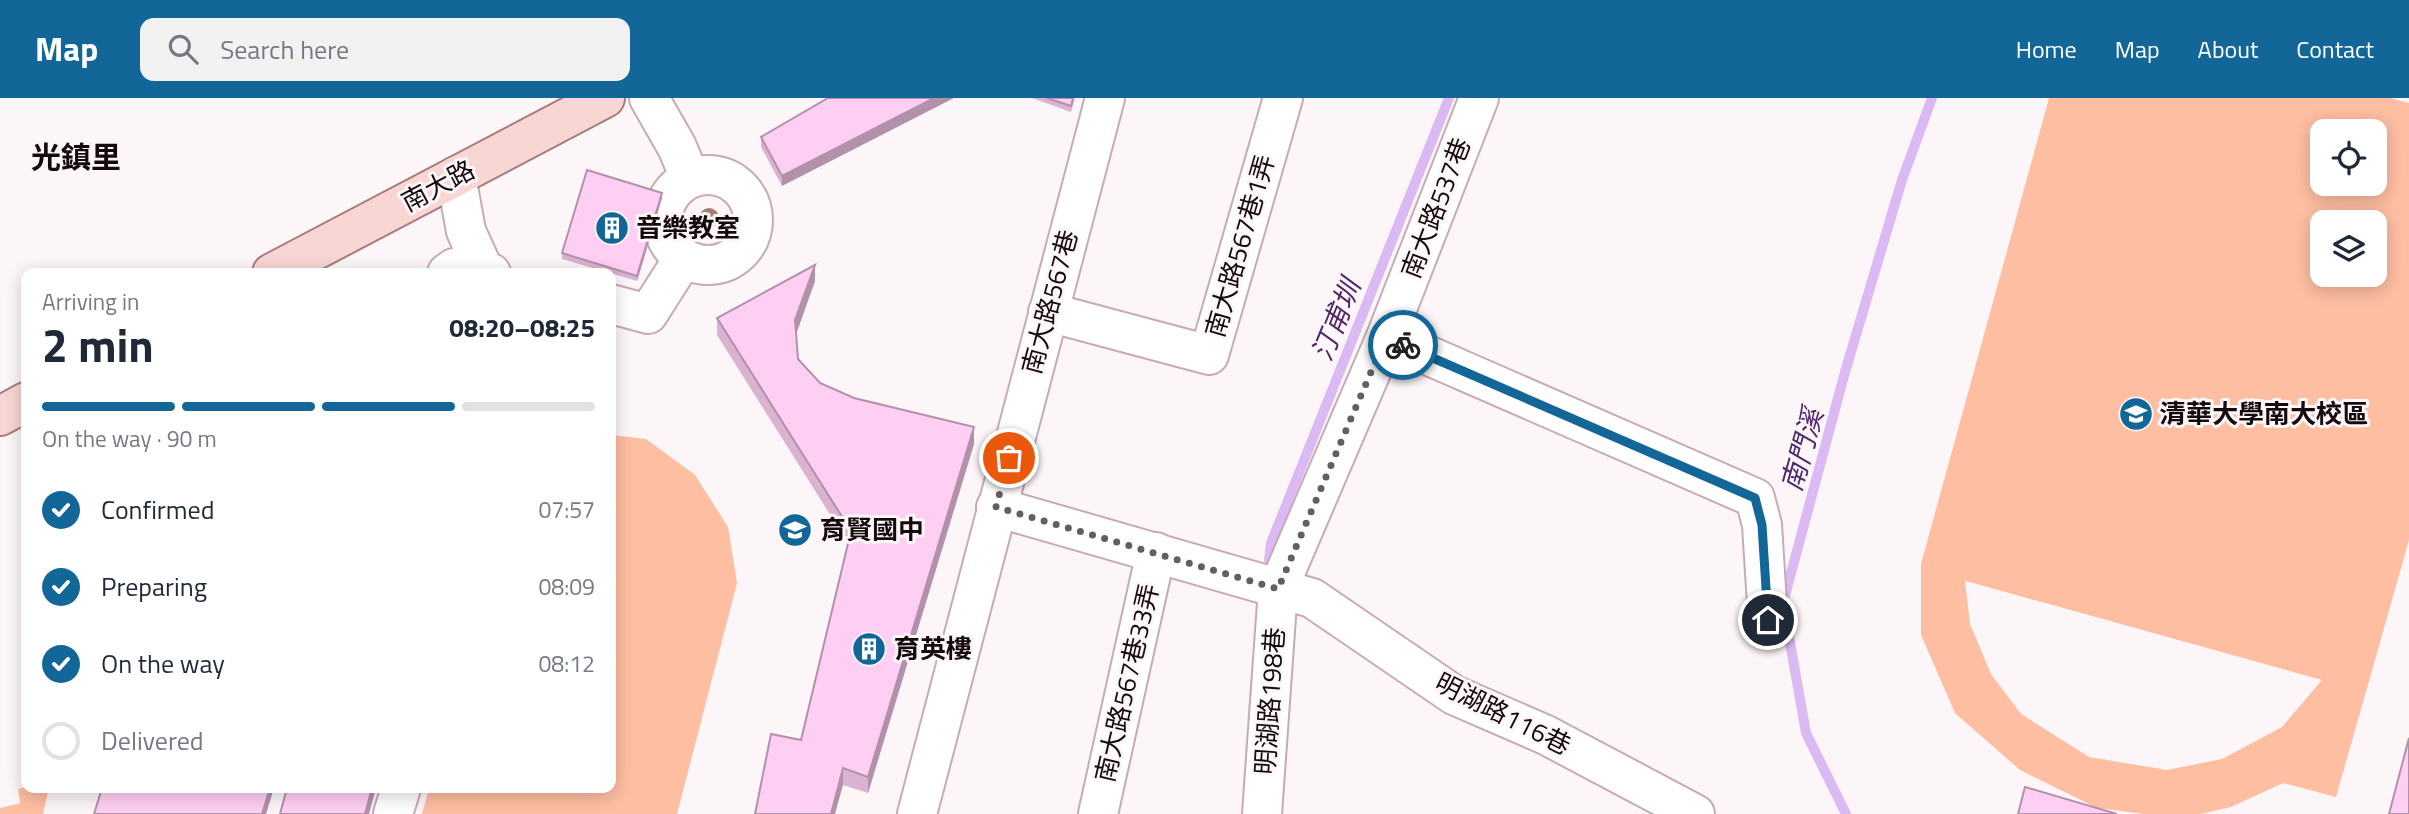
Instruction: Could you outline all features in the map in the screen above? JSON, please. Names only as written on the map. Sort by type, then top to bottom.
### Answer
[{"type":"main road","name":"南大路","points":[[281,268],[605,98]]},
{"type":"main road","points":[[0,416],[21,405]]},
{"type":"lane","points":[[649,98],[677,147],[690,178]]},
{"type":"lane","name":"南大路567巷","points":[[917,814],[1105,98]]},
{"type":"lane","name":"南大路567巷1弄","points":[[1048,312],[1209,355],[1283,98]]},
{"type":"lane","name":"南大路537巷","points":[[1278,589],[1386,337],[1479,98]]},
{"type":"lane","points":[[717,175],[730,179],[749,199],[753,227],[749,241],[740,254],[727,262],[712,266],[697,265],[673,249],[666,237],[664,210],[669,197],[678,186],[690,178],[717,175]]},
{"type":"lane","points":[[456,176],[473,268]]},
{"type":"lane","points":[[616,305],[648,314],[683,258]]},
{"type":"lane","points":[[1386,337],[1755,498],[1762,525],[1768,620]]},
{"type":"lane","points":[[996,507],[1278,589]]},
{"type":"lane","name":"南大路567巷33弄","points":[[1098,814],[1156,552]]},
{"type":"lane","name":"明湖路116巷","points":[[1278,589],[1312,598],[1454,695],[1546,735],[1686,812]]},
{"type":"lane","name":"明湖路198巷","points":[[1262,814],[1278,589]]},
{"type":"lane","points":[[393,814],[399,793]]},
{"type":"shaded area","name":"清華大學南大校區","points":[[2049,98],[2390,98],[2409,103],[2409,540],[2336,797],[2283,783],[2231,807],[2201,814],[2144,814],[2097,808],[2020,770],[1955,713],[1921,635],[1921,564]],"holes":[[[1965,581],[2322,680],[2282,727],[2222,759],[2167,770],[2089,757],[2021,714],[1991,674],[1970,624]]]},
{"type":"shaded area","points":[[616,436],[646,439],[695,475],[728,527],[737,583],[677,814],[422,814],[428,793],[616,793]]},
{"type":"shaded area","points":[[21,788],[21,793],[48,793],[43,814],[0,814],[0,808],[20,803],[18,789]]},
{"type":"building","points":[[828,98],[934,98],[782,176],[761,137]]},
{"type":"building","points":[[1047,98],[1073,98],[1071,106]]},
{"type":"building","name":"音樂教室","points":[[587,170],[662,193],[637,276],[562,253]]},
{"type":"building","name":"育英樓","points":[[815,265],[795,320],[798,359],[820,383],[854,398],[974,427],[868,777],[843,768],[831,814],[755,814],[771,734],[801,740],[851,531],[717,318]]},
{"type":"building","points":[[2409,738],[2409,814],[2389,814]]},
{"type":"building","points":[[2025,787],[2117,814],[2018,814]]},
{"type":"building","points":[[100,793],[268,793],[262,814],[94,814]]},
{"type":"building","points":[[286,793],[371,793],[365,814],[280,814]]},
{"type":"waterway","name":"汀甫圳","points":[[1269,560],[1271,543],[1449,98]]},
{"type":"waterway","name":"南門溪","points":[[1846,814],[1806,733],[1783,603],[1845,372],[1902,180],[1932,98]]},
{"type":"way so far","points":[[1009,458],[996,507],[1278,589],[1386,337],[1403,345]]},
{"type":"place","name":"音樂教室","points":[[612,228]]},
{"type":"place","name":"清華大學南大校區","points":[[2136,414]]},
{"type":"place","name":"育賢國中","points":[[795,530]]},
{"type":"place","name":"育英樓","points":[[869,649]]},
{"type":"district","name":"光鎮里","points":[[76,158]]},
{"type":"route","points":[[1403,345],[1755,498],[1762,525],[1768,620]]}]
